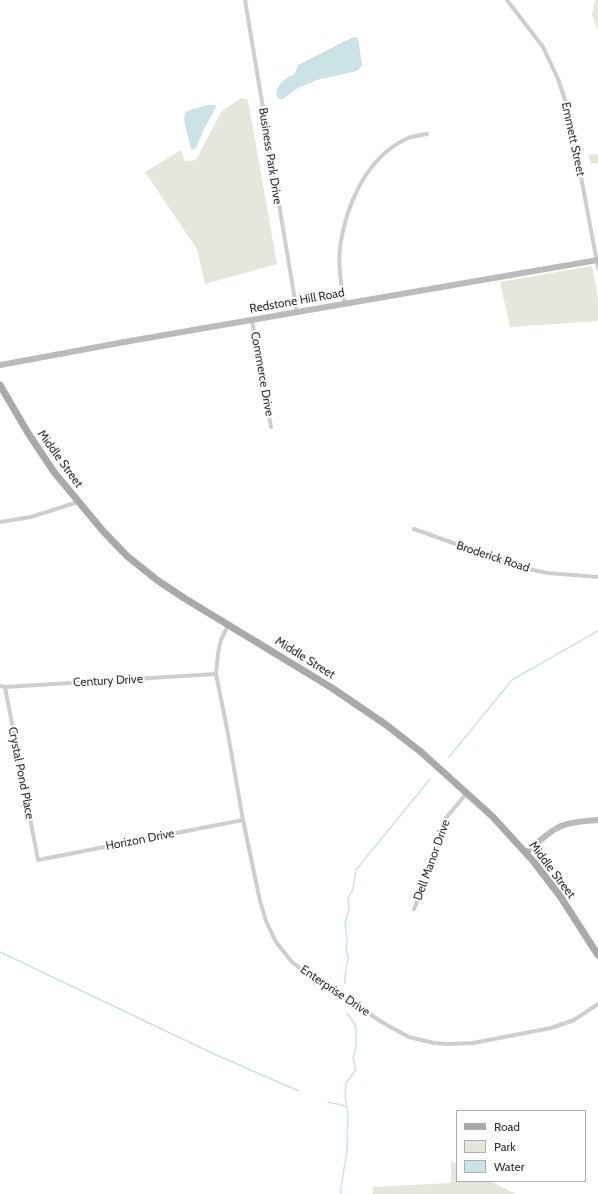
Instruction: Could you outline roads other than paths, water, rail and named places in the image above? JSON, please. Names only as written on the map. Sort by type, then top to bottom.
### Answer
[{"type":"main road","name":"Redstone Hill Road","points":[[0,366],[79,350],[597,260]]},
{"type":"main road","name":"Middle Street","points":[[0,385],[24,428],[40,452],[78,502],[127,556],[140,568],[162,584],[321,681],[385,724],[421,752],[467,793],[526,853],[560,896],[598,955]]},
{"type":"main road","points":[[526,853],[547,835],[562,826],[598,820]]},
{"type":"street","name":"Business Park Drive","points":[[245,0],[297,312]]},
{"type":"street","name":"Emmett Street","points":[[507,0],[543,47],[558,79],[569,112],[598,268]]},
{"type":"street","points":[[345,304],[340,270],[340,248],[350,208],[360,185],[384,153],[407,139],[427,134]]},
{"type":"street","name":"Commerce Drive","points":[[252,320],[271,427]]},
{"type":"street","points":[[0,522],[31,518],[78,502]]},
{"type":"street","name":"Broderick Road","points":[[414,529],[523,568],[548,573],[598,577]]},
{"type":"street","name":"Enterprise Drive","points":[[228,625],[221,640],[216,674],[243,820],[260,901],[266,921],[276,942],[292,962],[312,978],[397,1031],[421,1041],[434,1043],[473,1043],[552,1028],[574,1020],[598,1004]]},
{"type":"street","name":"Century Drive","points":[[2,686],[216,674]]},
{"type":"street","name":"Crystal Pond Place","points":[[2,686],[38,860]]},
{"type":"street","name":"Dell Manor Drive","points":[[414,909],[432,866],[445,819],[467,793]]},
{"type":"street","name":"Horizon Drive","points":[[38,860],[243,820]]},
{"type":"water","points":[[353,37],[358,38],[362,65],[357,71],[317,80],[296,89],[283,99],[279,99],[276,93],[278,87],[285,79],[294,74],[298,65]]},
{"type":"water","points":[[208,105],[216,105],[216,107],[196,148],[192,150],[184,120],[185,113]]},
{"type":"waterway","points":[[449,757],[512,680],[598,631]]},
{"type":"waterway","points":[[345,983],[348,958],[345,923],[349,909],[348,899],[353,889],[356,870],[430,779]]},
{"type":"waterway","points":[[0,952],[214,1054],[299,1091]]},
{"type":"waterway","points":[[341,1194],[347,1150],[348,1116],[345,1095],[346,1083],[356,1070],[353,1058],[356,1047],[356,1026],[347,1013]]},
{"type":"waterway","points":[[328,1102],[346,1106]]}]
